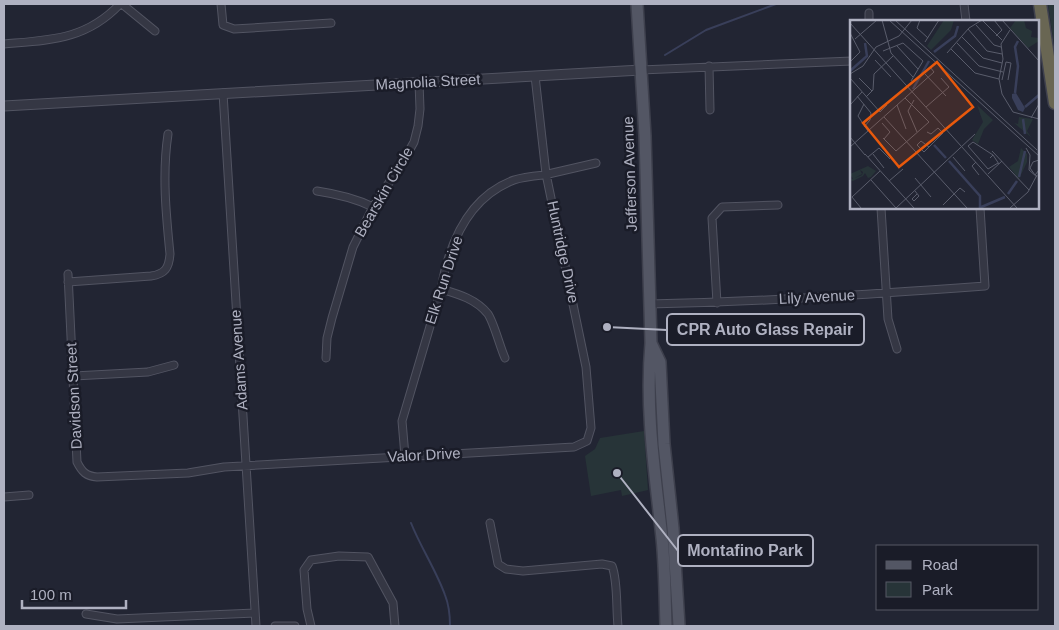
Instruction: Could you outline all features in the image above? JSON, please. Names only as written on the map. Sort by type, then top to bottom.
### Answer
[{"type":"highway","points":[[1040,4],[1055,103]]},
{"type":"main road","name":"Jefferson Avenue","points":[[636,4],[645,136],[651,343],[649,363],[651,444],[662,540],[666,626]]},
{"type":"main road","name":"Jefferson Avenue","points":[[651,343],[660,362],[664,444],[673,528],[678,626]]},
{"type":"main road","points":[[662,540],[668,560],[672,626]]},
{"type":"street","points":[[4,44],[64,37],[85,30],[110,14],[121,4],[155,31]]},
{"type":"street","points":[[222,4],[223,26],[234,29],[331,23]]},
{"type":"street","points":[[964,4],[966,20]]},
{"type":"street","points":[[869,13],[869,20]]},
{"type":"street","name":"Magnolia Street","points":[[4,106],[709,66],[850,61]]},
{"type":"street","points":[[709,66],[710,110]]},
{"type":"street","name":"Huntridge Drive","points":[[535,76],[546,174],[582,342],[591,428]]},
{"type":"street","name":"Bearskin Circle","points":[[326,358],[332,318],[353,247],[373,207],[414,142],[420,109],[419,82]]},
{"type":"street","name":"Adams Avenue","points":[[223,93],[256,626]]},
{"type":"street","points":[[68,282],[151,276],[159,275],[166,270],[170,254],[164,174],[168,134]]},
{"type":"street","name":"Elk Run Drive","points":[[405,456],[402,421],[441,288],[445,268],[456,236],[472,210],[491,191],[514,180],[596,163]]},
{"type":"street","points":[[317,191],[336,194],[373,207]]},
{"type":"street","points":[[717,303],[712,218],[722,207],[778,205]]},
{"type":"street","points":[[881,209],[888,319],[898,349]]},
{"type":"street","name":"Lily Avenue","points":[[649,304],[717,303],[985,286],[980,209]]},
{"type":"street","name":"Davidson Street","points":[[68,274],[77,462],[81,471],[88,476],[97,477],[188,473],[224,467],[246,466]]},
{"type":"street","points":[[441,288],[474,301],[488,315],[505,358]]},
{"type":"street","points":[[74,376],[148,372],[174,365]]},
{"type":"street","name":"Valor Drive","points":[[246,466],[574,448],[587,441],[591,428]]},
{"type":"street","points":[[4,497],[29,495]]},
{"type":"street","points":[[490,523],[498,564],[506,569],[523,571],[602,564],[612,566],[616,576],[618,626]]},
{"type":"street","points":[[311,626],[307,609],[304,570],[311,560],[339,556],[368,557],[393,603],[395,626]]},
{"type":"street","points":[[86,614],[117,619],[255,613]]},
{"type":"street","points":[[275,626],[295,626]]},
{"type":"green space","points":[[1048,4],[1055,4],[1055,52]]},
{"type":"green space","points":[[644,431],[648,490],[622,496],[621,490],[591,496],[585,456],[595,449],[600,438]]},
{"type":"waterway","points":[[665,55],[706,30],[776,4]]},
{"type":"waterway","points":[[411,523],[445,595],[449,610],[450,626]]},
{"type":"place","name":"CPR Auto Glass Repair","points":[[607,327]]},
{"type":"place","name":"Montafino Park","points":[[617,473]]}]
